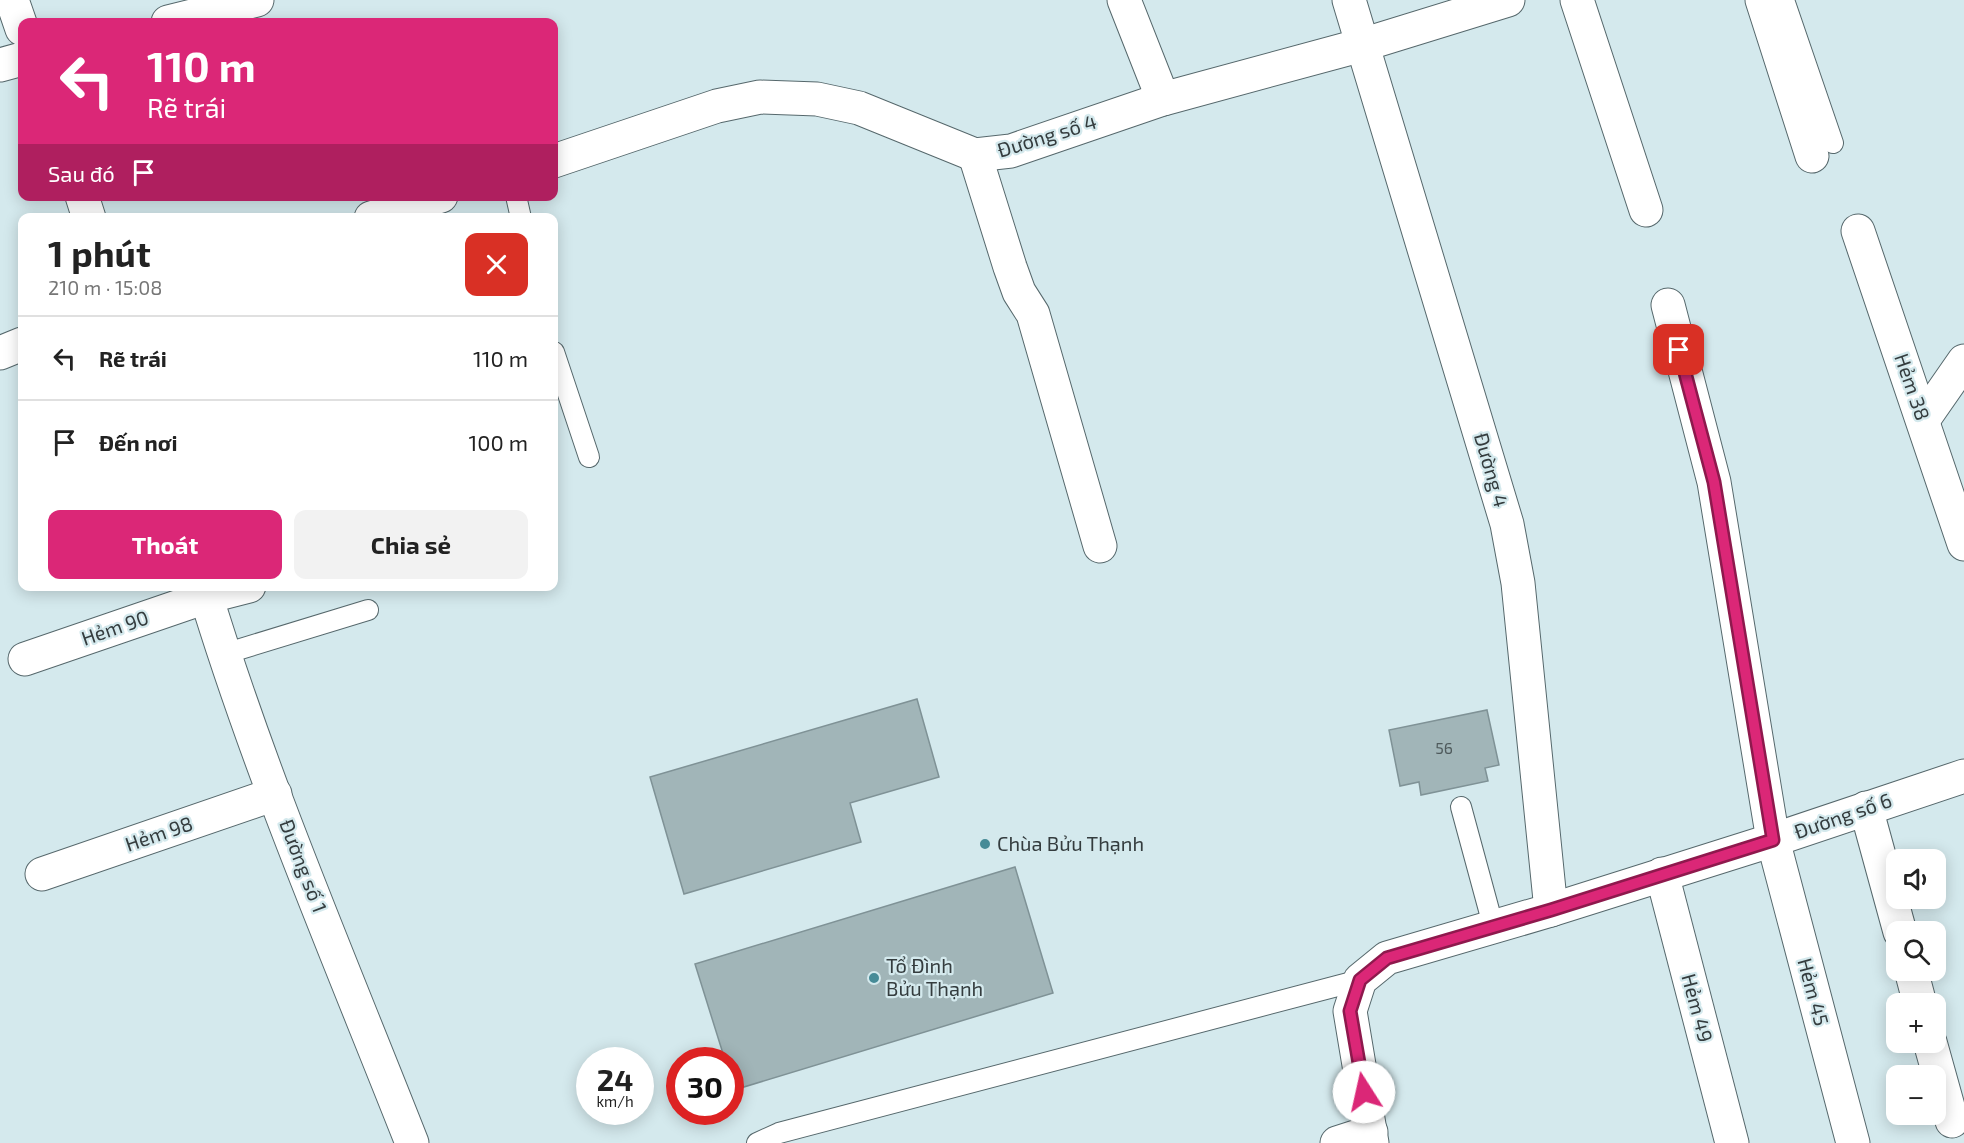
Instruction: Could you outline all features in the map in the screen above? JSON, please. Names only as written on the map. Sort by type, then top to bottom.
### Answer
[{"type":"street","points":[[12,0],[18,18]]},
{"type":"street","points":[[184,18],[257,0]]},
{"type":"street","points":[[1124,0],[1163,99]]},
{"type":"street","name":"Đường 4","points":[[1349,0],[1507,524],[1518,582],[1551,910]]},
{"type":"street","name":"Đường số 4","points":[[558,160],[717,106],[760,97],[817,99],[859,108],[975,155],[1011,151],[1163,99],[1362,45],[1508,0]]},
{"type":"street","points":[[1577,0],[1646,210]]},
{"type":"street","points":[[1761,0],[1822,150]]},
{"type":"street","points":[[0,65],[18,60]]},
{"type":"street","points":[[975,155],[1019,292],[1033,314],[1100,546]]},
{"type":"street","points":[[388,213],[425,201]]},
{"type":"street","name":"Hẻm 38","points":[[1858,231],[1964,544]]},
{"type":"street","name":"Hẻm 45","points":[[1668,305],[1714,482],[1773,840],[1852,1143]]},
{"type":"street","points":[[0,353],[18,346]]},
{"type":"street","points":[[1923,420],[1964,361]]},
{"type":"street","name":"Đường số 1","points":[[205,592],[224,654],[275,794],[412,1143]]},
{"type":"street","name":"Hẻm 90","points":[[25,659],[205,592]]},
{"type":"street","name":"Đường số 6","points":[[1360,980],[1387,958],[1551,910],[1773,840],[1964,776]]},
{"type":"street","name":"Hẻm 98","points":[[42,874],[275,794]]},
{"type":"street","points":[[1866,808],[1897,921]]},
{"type":"street","name":"Hẻm 49","points":[[1662,874],[1732,1143]]},
{"type":"street","points":[[1337,1143],[1371,1138],[1350,1011],[1360,980]]},
{"type":"street","points":[[1933,1053],[1952,1122]]},
{"type":"lane","points":[[1784,0],[1822,150]]},
{"type":"lane","points":[[558,364],[589,457]]},
{"type":"lane","points":[[224,654],[368,610]]},
{"type":"lane","points":[[1461,807],[1493,926]]},
{"type":"lane","points":[[757,1143],[779,1132],[1360,980]]},
{"type":"building","points":[[917,699],[939,777],[850,803],[861,842],[684,894],[650,777]]},
{"type":"building","points":[[1487,710],[1499,765],[1485,768],[1488,781],[1421,795],[1419,782],[1400,786],[1389,730]]},
{"type":"building","name":"Tổ Đình Bửu Thạnh","points":[[1015,867],[1053,993],[744,1087],[744,1047],[721,1047],[695,964]]},
{"type":"place","name":"Chùa Bửu Thạnh","points":[[985,844]]},
{"type":"place","name":"Tổ Đình Bửu Thạnh","points":[[874,978]]},
{"type":"route","points":[[1364,1092],[1350,1011],[1360,980],[1387,958],[1551,910],[1773,840],[1714,482],[1679,350]]}]
